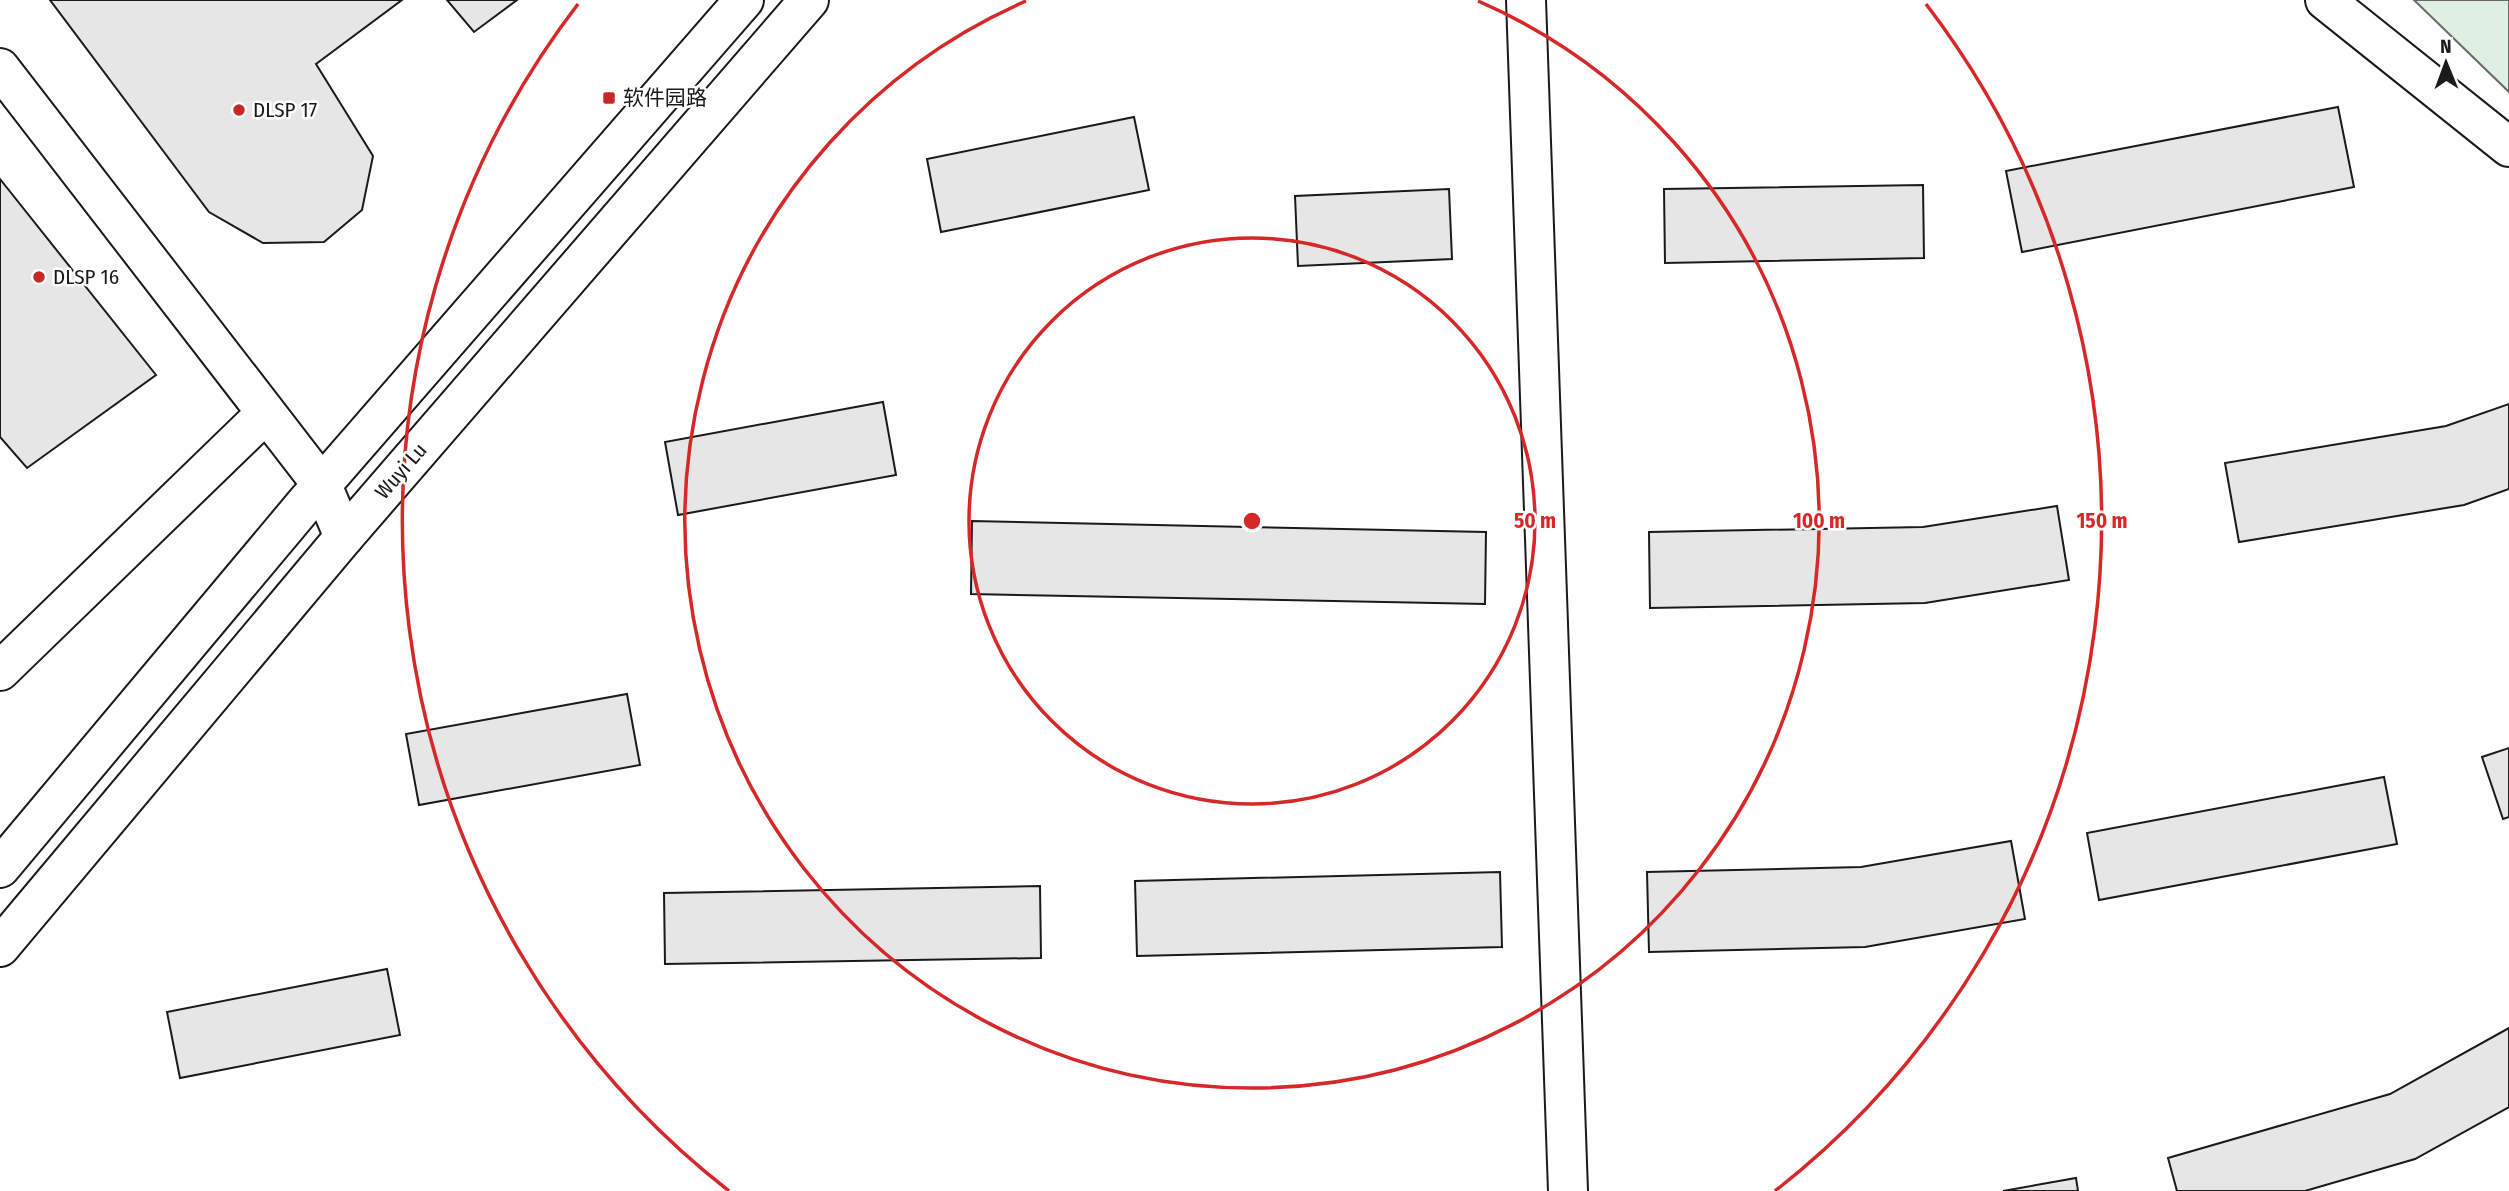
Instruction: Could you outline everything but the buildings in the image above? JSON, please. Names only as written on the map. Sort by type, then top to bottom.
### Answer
[{"type":"street","points":[[0,868],[322,485],[744,0]]},
{"type":"street","name":"Wuyi Lu","points":[[0,947],[344,537],[809,0]]},
{"type":"street","points":[[1526,0],[1568,1191]]},
{"type":"street","points":[[2325,0],[2509,147]]},
{"type":"street","points":[[0,68],[322,485],[344,537]]},
{"type":"street","points":[[0,671],[265,414]]},
{"type":"green space","points":[[2414,0],[2509,0],[2509,92]]},
{"type":"place","name":"软件园路","points":[[609,98]]},
{"type":"place","name":"DLSP 17","points":[[239,110]]},
{"type":"place","name":"DLSP 16","points":[[39,277]]}]
